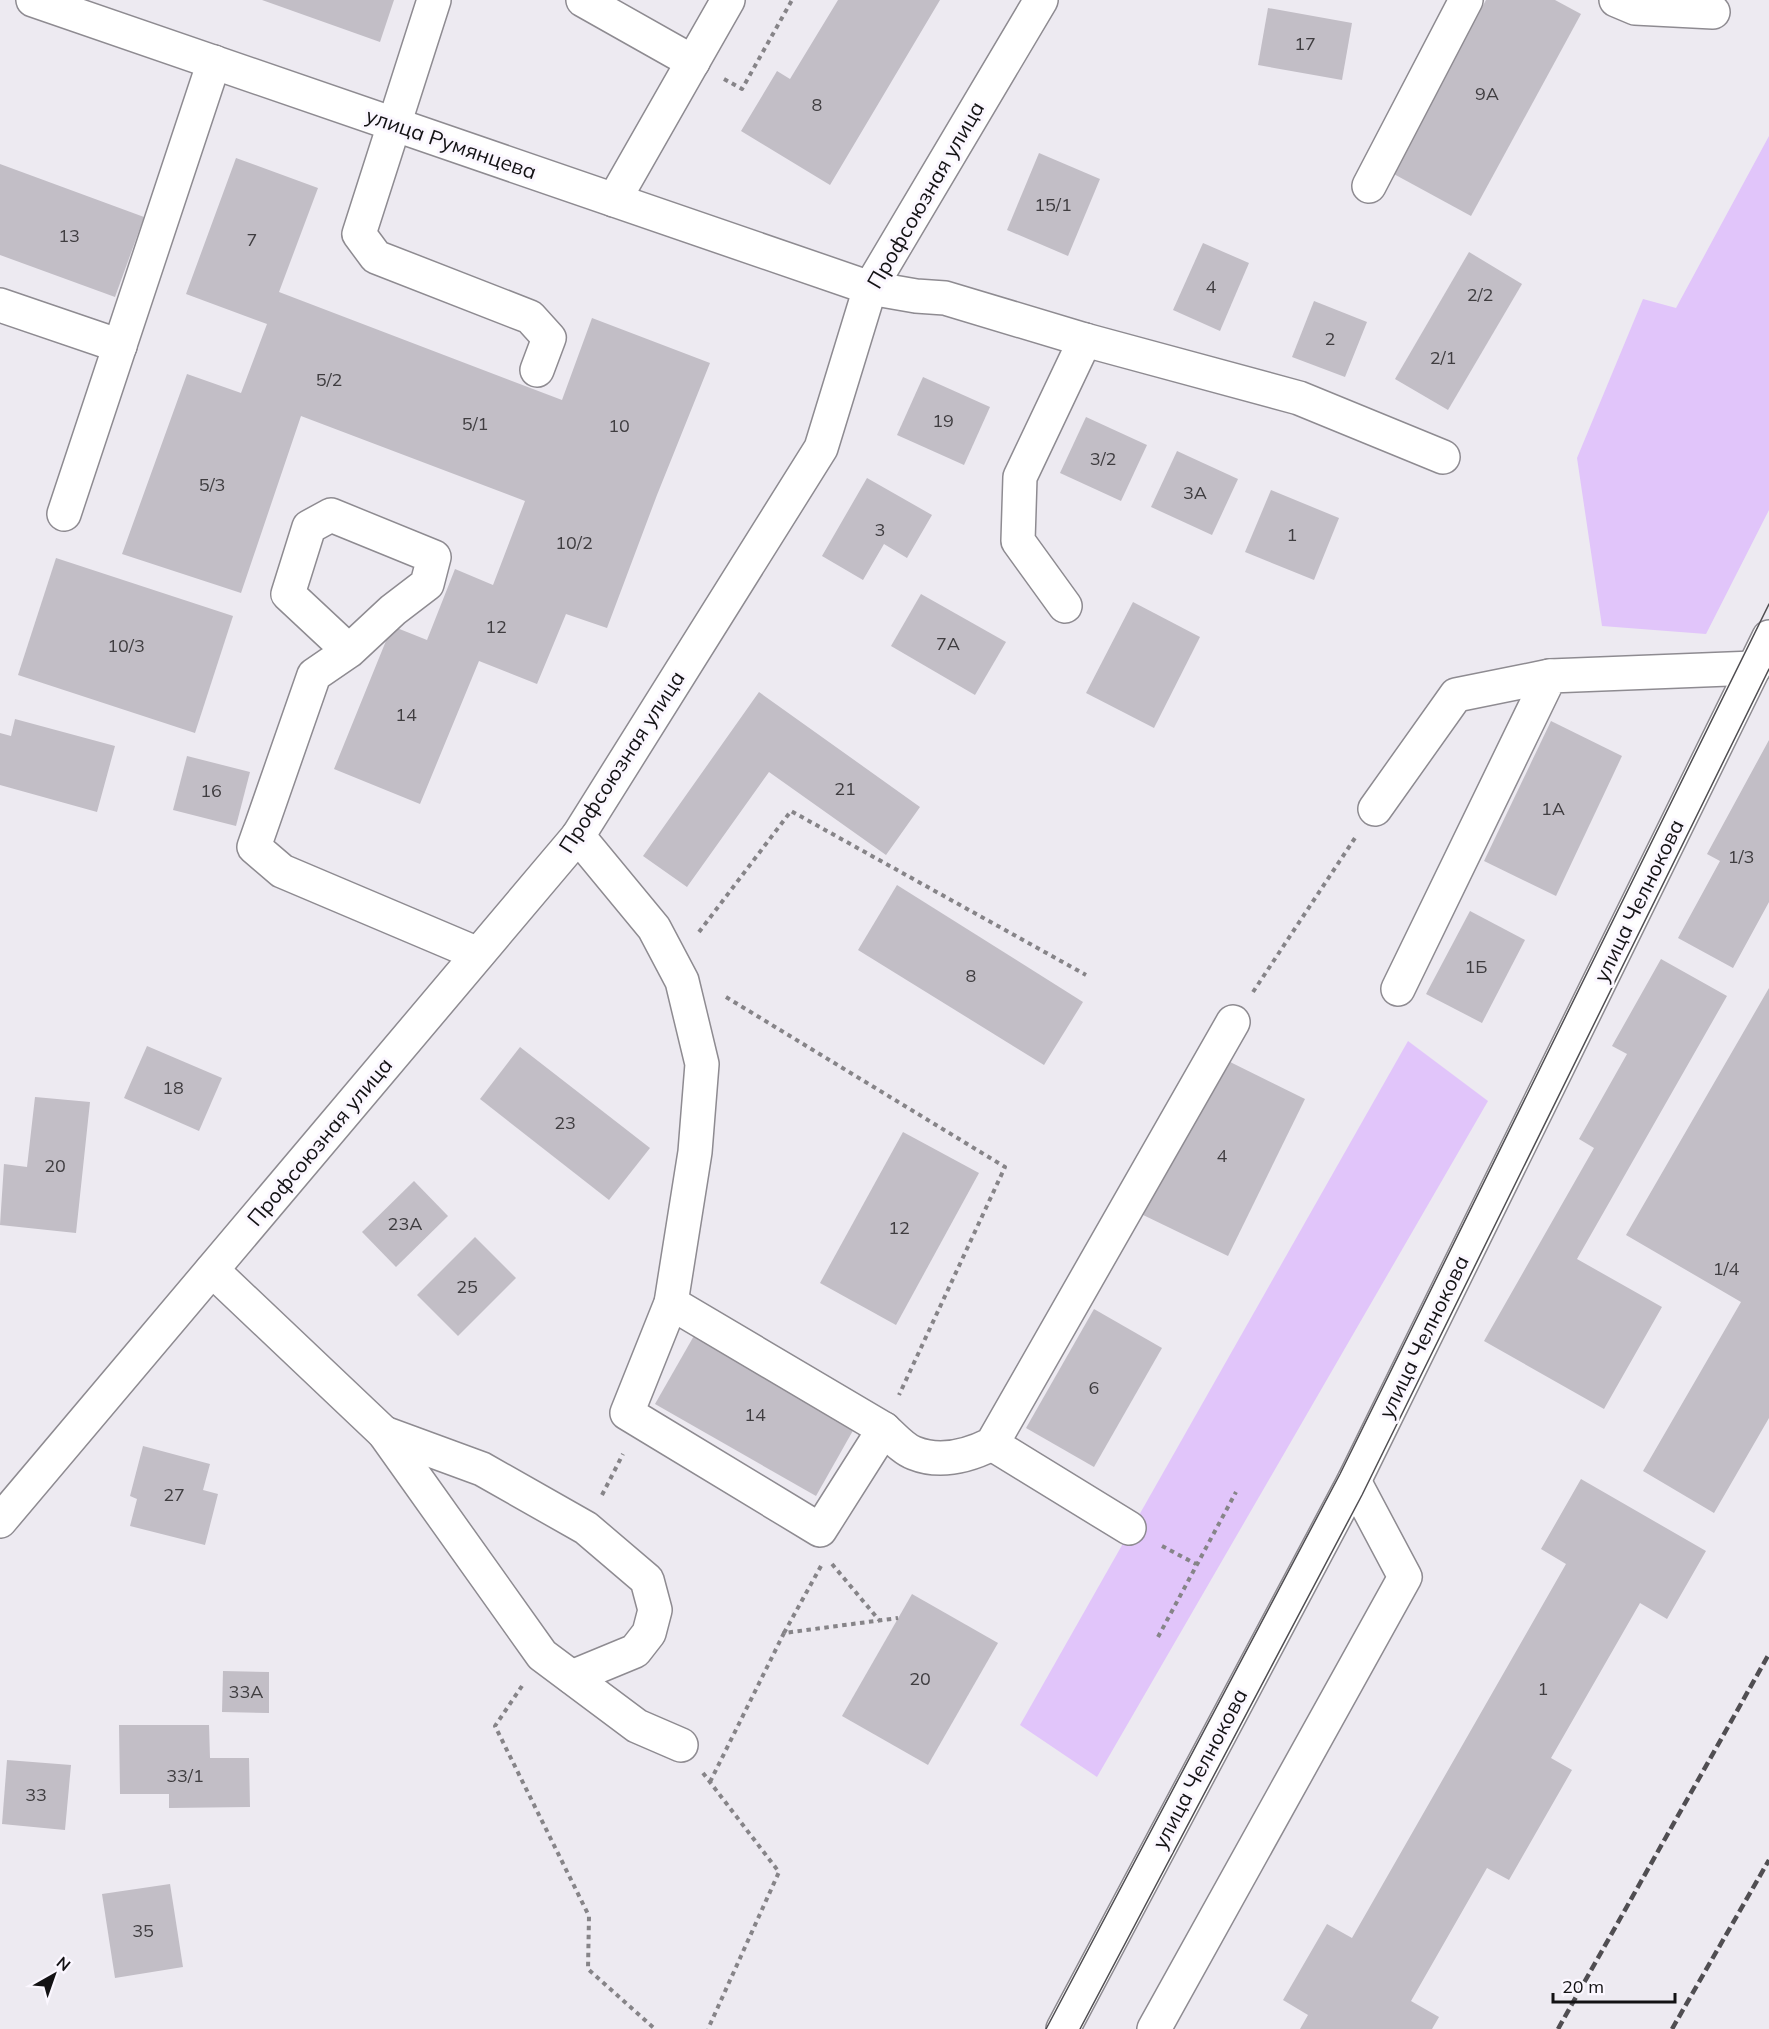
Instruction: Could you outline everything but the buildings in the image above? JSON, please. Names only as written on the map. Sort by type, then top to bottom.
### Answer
[{"type":"street","name":"улица Румянцева","points":[[33,0],[870,288],[916,296],[945,298],[1085,340],[1299,398],[1443,457]]},
{"type":"street","points":[[434,0],[359,234],[376,257],[530,317],[549,338],[537,370]]},
{"type":"street","points":[[583,0],[693,62]]},
{"type":"street","points":[[614,200],[728,0]]},
{"type":"street","name":"Профсоюзная улица","points":[[0,1521],[578,836],[821,448],[870,288],[1041,0]]},
{"type":"street","points":[[1369,186],[1466,0]]},
{"type":"street","points":[[1616,0],[1635,8],[1713,12]]},
{"type":"street","points":[[64,514],[214,62]]},
{"type":"street","points":[[0,306],[120,346]]},
{"type":"street","points":[[1065,606],[1018,541],[1020,477],[1085,340]]},
{"type":"street","points":[[349,651],[288,594],[309,527],[331,515],[434,557],[427,584],[393,610],[349,651],[314,675],[254,847],[282,871],[478,954]]},
{"type":"street","name":"улица Челнокова","points":[[1063,2029],[1354,1481],[1769,637]]},
{"type":"street","points":[[1375,809],[1456,695],[1550,676],[1754,668]]},
{"type":"street","points":[[1398,989],[1550,676]]},
{"type":"street","points":[[578,836],[654,928],[682,981],[702,1064],[695,1152],[670,1303],[627,1413],[820,1530],[884,1429]]},
{"type":"street","points":[[670,1303],[884,1429],[913,1453],[941,1459],[970,1455],[992,1444],[1233,1022]]},
{"type":"street","points":[[212,1270],[384,1433],[542,1655],[637,1726],[681,1745]]},
{"type":"street","points":[[384,1433],[482,1469],[586,1528],[647,1580],[655,1610],[649,1633],[635,1651],[572,1677]]},
{"type":"street","points":[[992,1444],[1129,1528]]},
{"type":"street","points":[[1154,2029],[1405,1577],[1354,1481]]},
{"type":"path","points":[[693,62],[742,89],[792,0]]},
{"type":"path","points":[[1233,1022],[1375,809]]},
{"type":"path","points":[[674,965],[791,811],[1086,975]]},
{"type":"path","points":[[724,996],[1005,1167],[884,1429]]},
{"type":"path","points":[[1158,1637],[1236,1492]]},
{"type":"path","points":[[826,1557],[880,1621]]},
{"type":"path","points":[[710,1782],[784,1633],[898,1618]]},
{"type":"path","points":[[542,1655],[495,1726],[589,1916],[588,1970],[655,2029]]},
{"type":"path","points":[[681,1745],[779,1872],[708,2029]]},
{"type":"shaded area","points":[[1769,136],[1769,510],[1706,634],[1602,626],[1577,458],[1643,299],[1676,308]]},
{"type":"shaded area","points":[[1408,1041],[1488,1101],[1097,1777],[1020,1725]]},
{"type":"tram line","points":[[1046,2029],[1340,1474],[1769,604]]},
{"type":"tram line","points":[[1080,2029],[1362,1495],[1769,669]]},
{"type":"railway","points":[[1558,2029],[1769,1654]]},
{"type":"railway","points":[[1672,2029],[1769,1860]]}]
